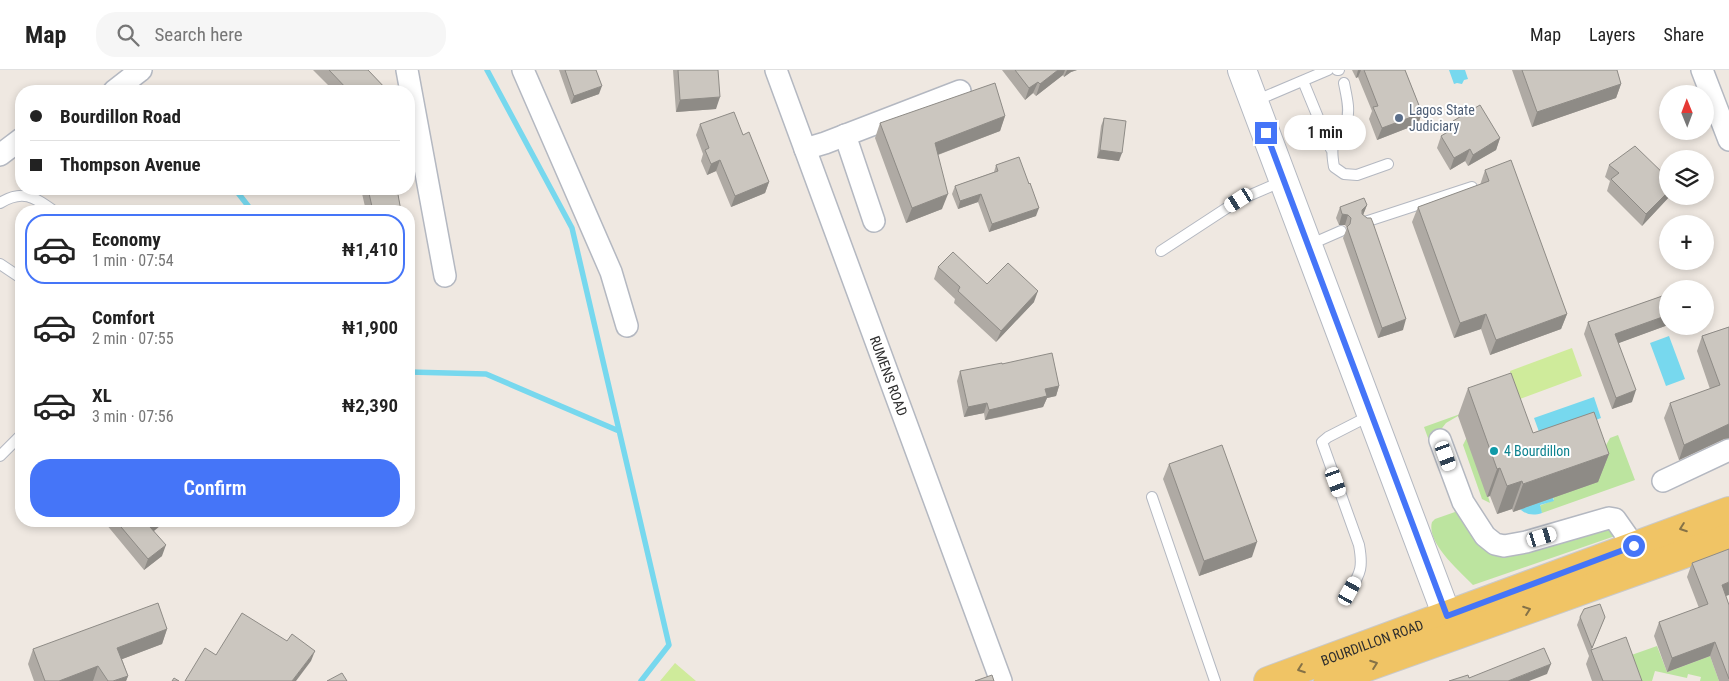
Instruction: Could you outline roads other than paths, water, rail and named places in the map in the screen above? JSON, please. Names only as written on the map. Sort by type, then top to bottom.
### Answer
[{"type":"main road","name":"BOURDILLON ROAD","points":[[1268,681],[1729,511]]},
{"type":"main road","name":"BOURDILLON ROAD","points":[[1328,681],[1729,538]]},
{"type":"street","points":[[122,85],[141,70]]},
{"type":"street","points":[[407,70],[410,85]]},
{"type":"street","points":[[523,70],[611,272],[627,326]]},
{"type":"street","name":"RUMENS ROAD","points":[[776,70],[1001,681]]},
{"type":"street","points":[[1242,70],[1447,616]]},
{"type":"street","points":[[1702,70],[1724,109],[1729,140]]},
{"type":"street","points":[[805,149],[960,91]]},
{"type":"street","points":[[415,115],[444,276]]},
{"type":"street","points":[[844,135],[874,221]]},
{"type":"street","points":[[0,156],[15,144]]},
{"type":"street","points":[[1440,440],[1463,502],[1485,536],[1495,544],[1504,546],[1526,542],[1609,518],[1615,519],[1634,546]]},
{"type":"street","points":[[1663,481],[1729,450]]},
{"type":"lane","points":[[1254,102],[1328,70]]},
{"type":"lane","points":[[1303,81],[1331,149],[1334,166],[1344,174],[1357,175],[1388,164]]},
{"type":"lane","points":[[1331,149],[1347,121],[1348,108],[1344,83]]},
{"type":"lane","points":[[1161,251],[1239,200],[1284,181]]},
{"type":"lane","points":[[1365,222],[1472,187]]},
{"type":"lane","points":[[0,203],[12,196],[29,196],[44,205]]},
{"type":"lane","points":[[1308,245],[1341,231]]},
{"type":"lane","points":[[0,264],[15,274]]},
{"type":"lane","points":[[1350,591],[1359,576],[1362,562],[1359,545],[1322,442],[1328,437],[1372,415]]},
{"type":"lane","points":[[0,456],[15,441]]},
{"type":"lane","points":[[1152,497],[1214,681]]},
{"type":"water","points":[[1449,70],[1465,70],[1468,79],[1464,80],[1462,84],[1454,84]]},
{"type":"water","points":[[1669,336],[1685,379],[1666,386],[1650,343]]},
{"type":"water","points":[[1594,397],[1601,418],[1542,440],[1534,418]]},
{"type":"water","points":[[1551,492],[1554,501],[1540,505],[1542,513],[1529,514],[1523,512],[1518,507]]},
{"type":"waterway","points":[[487,70],[572,228],[669,645],[641,681]]},
{"type":"waterway","points":[[240,195],[247,205]]},
{"type":"waterway","points":[[415,372],[486,374],[619,431]]},
{"type":"place","name":"Lagos State Judiciary","points":[[1399,118]]},
{"type":"place","name":"4 Bourdillon","points":[[1494,451]]}]
